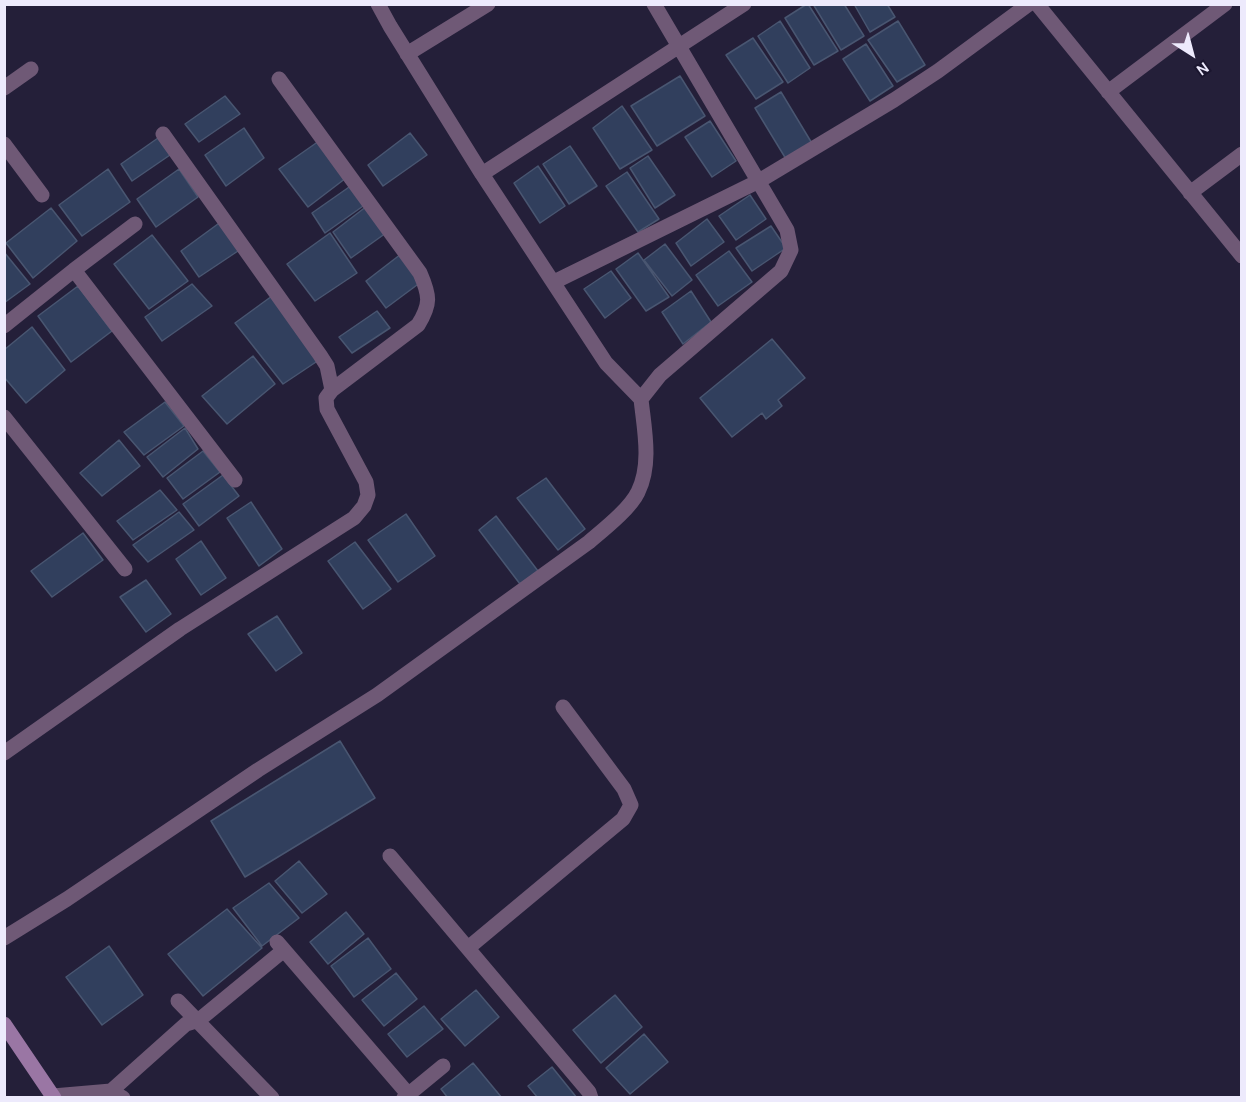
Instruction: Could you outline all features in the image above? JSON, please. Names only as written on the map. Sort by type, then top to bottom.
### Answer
[{"type":"main road","points":[[4,1024],[54,1097]]},
{"type":"street","points":[[4,938],[67,899],[258,770],[377,695],[589,542],[618,517],[638,493],[646,468],[640,399],[606,363],[483,174],[378,4]]},
{"type":"street","points":[[407,54],[488,4]]},
{"type":"street","points":[[640,399],[660,375],[782,271],[791,250],[788,230],[654,4]]},
{"type":"street","points":[[483,174],[744,4]]},
{"type":"street","points":[[554,282],[759,181],[894,100],[938,71],[1029,4]]},
{"type":"street","points":[[1037,4],[1242,256]]},
{"type":"street","points":[[1108,92],[1225,4]]},
{"type":"street","points":[[4,88],[31,69]]},
{"type":"street","points":[[4,753],[180,629],[354,518],[364,506],[368,495],[366,482],[327,409],[326,398],[332,390],[418,325],[426,311],[428,299],[426,285],[420,273],[279,79]]},
{"type":"street","points":[[163,135],[320,355],[327,366],[332,390]]},
{"type":"street","points":[[4,144],[42,195]]},
{"type":"street","points":[[1190,193],[1242,154]]},
{"type":"street","points":[[4,326],[135,224]]},
{"type":"street","points":[[74,270],[236,480]]},
{"type":"street","points":[[4,417],[125,570]]},
{"type":"street","points":[[468,948],[624,819],[631,805],[624,789],[563,706]]},
{"type":"street","points":[[390,856],[589,1092],[591,1098]]},
{"type":"street","points":[[54,1097],[117,1094],[186,1024],[198,1021],[281,946],[406,1096],[443,1066]]},
{"type":"street","points":[[178,1001],[272,1098]]},
{"type":"building","points":[[807,4],[838,51],[814,65],[785,18]]},
{"type":"building","points":[[813,4],[844,4],[864,36],[841,50]]},
{"type":"building","points":[[854,4],[887,4],[895,17],[870,32]]},
{"type":"building","points":[[780,21],[810,68],[788,83],[758,36]]},
{"type":"building","points":[[898,21],[925,65],[897,82],[868,40]]},
{"type":"building","points":[[753,38],[783,82],[756,99],[726,55]]},
{"type":"building","points":[[866,44],[893,86],[870,101],[843,59]]},
{"type":"building","points":[[680,76],[705,116],[657,146],[631,106]]},
{"type":"building","points":[[781,92],[813,145],[786,159],[755,108]]},
{"type":"building","points":[[225,96],[240,114],[199,142],[185,124]]},
{"type":"building","points":[[622,106],[652,150],[620,169],[593,128]]},
{"type":"building","points":[[710,121],[736,161],[712,177],[685,137]]},
{"type":"building","points":[[244,128],[264,158],[226,186],[205,155]]},
{"type":"building","points":[[410,133],[427,155],[383,186],[368,165]]},
{"type":"building","points":[[158,138],[170,155],[132,181],[121,164]]},
{"type":"building","points":[[319,141],[346,178],[308,207],[279,169]]},
{"type":"building","points":[[570,146],[597,186],[569,204],[543,164]]},
{"type":"building","points":[[648,156],[675,195],[655,208],[630,168]]},
{"type":"building","points":[[538,166],[565,206],[540,223],[514,183]]},
{"type":"building","points":[[108,169],[130,202],[82,236],[59,205]]},
{"type":"building","points":[[179,169],[198,197],[156,227],[137,199]]},
{"type":"building","points":[[627,172],[659,219],[638,232],[606,186]]},
{"type":"building","points":[[352,185],[366,204],[325,233],[312,213]]},
{"type":"building","points":[[750,195],[766,219],[736,240],[719,216]]},
{"type":"building","points":[[367,206],[386,233],[351,258],[333,232]]},
{"type":"building","points":[[51,208],[77,241],[33,278],[6,243]]},
{"type":"building","points":[[707,219],[724,242],[691,266],[676,243]]},
{"type":"building","points":[[222,221],[241,249],[199,277],[181,251]]},
{"type":"building","points":[[771,226],[786,248],[752,271],[736,248]]},
{"type":"building","points":[[330,233],[357,273],[315,301],[287,264]]},
{"type":"building","points":[[152,235],[188,281],[149,309],[114,264]]},
{"type":"building","points":[[665,244],[692,280],[672,296],[644,260]]},
{"type":"building","points":[[729,251],[752,282],[718,306],[696,275]]},
{"type":"building","points":[[4,252],[30,284],[4,303]]},
{"type":"building","points":[[638,253],[669,297],[646,311],[616,269]]},
{"type":"building","points":[[401,254],[421,282],[386,308],[366,281]]},
{"type":"building","points":[[611,271],[631,298],[605,318],[584,289]]},
{"type":"building","points":[[192,284],[212,306],[162,341],[145,317]]},
{"type":"building","points":[[78,286],[112,331],[71,362],[38,316]]},
{"type":"building","points":[[691,291],[711,322],[683,344],[662,312]]},
{"type":"building","points":[[272,296],[319,360],[283,384],[235,323]]},
{"type":"building","points":[[377,311],[390,328],[352,353],[339,337]]},
{"type":"building","points":[[32,327],[65,370],[26,403],[4,377],[4,350]]},
{"type":"building","points":[[772,339],[805,378],[778,400],[782,406],[766,419],[762,413],[732,437],[700,398]]},
{"type":"building","points":[[253,356],[275,384],[227,424],[202,396]]},
{"type":"building","points":[[165,402],[184,426],[144,455],[124,432]]},
{"type":"building","points":[[185,428],[198,449],[163,477],[147,457]]},
{"type":"building","points":[[119,440],[140,466],[102,496],[80,473]]},
{"type":"building","points":[[203,451],[220,472],[183,499],[167,478]]},
{"type":"building","points":[[223,475],[239,496],[199,526],[183,504]]},
{"type":"building","points":[[546,478],[585,529],[558,550],[517,498]]},
{"type":"building","points":[[160,490],[177,510],[133,540],[117,521]]},
{"type":"building","points":[[251,502],[282,549],[259,566],[227,518]]},
{"type":"building","points":[[179,512],[194,530],[148,562],[133,545]]},
{"type":"building","points":[[406,514],[435,556],[398,582],[368,540]]},
{"type":"building","points":[[496,516],[538,571],[520,584],[479,530]]},
{"type":"building","points":[[83,533],[103,560],[52,597],[31,571]]},
{"type":"building","points":[[201,541],[226,578],[201,595],[176,559]]},
{"type":"building","points":[[355,542],[391,589],[363,609],[328,561]]},
{"type":"building","points":[[146,580],[171,614],[146,632],[120,597]]},
{"type":"building","points":[[277,616],[302,653],[276,671],[248,634]]},
{"type":"building","points":[[340,741],[375,798],[245,877],[211,821]]},
{"type":"building","points":[[299,861],[327,894],[302,913],[275,881]]},
{"type":"building","points":[[269,883],[299,918],[262,946],[233,908]]},
{"type":"building","points":[[227,909],[262,948],[203,996],[168,954]]},
{"type":"building","points":[[346,912],[364,934],[328,964],[310,942]]},
{"type":"building","points":[[368,938],[391,969],[354,997],[331,966]]},
{"type":"building","points":[[109,946],[143,995],[102,1025],[66,977]]},
{"type":"building","points":[[396,973],[417,999],[384,1026],[362,1000]]},
{"type":"building","points":[[476,990],[499,1017],[465,1046],[441,1019]]},
{"type":"building","points":[[615,995],[642,1027],[601,1063],[573,1030]]},
{"type":"building","points":[[424,1006],[443,1029],[407,1057],[388,1034]]},
{"type":"building","points":[[644,1034],[668,1062],[630,1094],[606,1068]]},
{"type":"building","points":[[473,1063],[502,1098],[448,1098],[441,1089]]},
{"type":"building","points":[[552,1067],[577,1098],[538,1098],[528,1086]]}]
